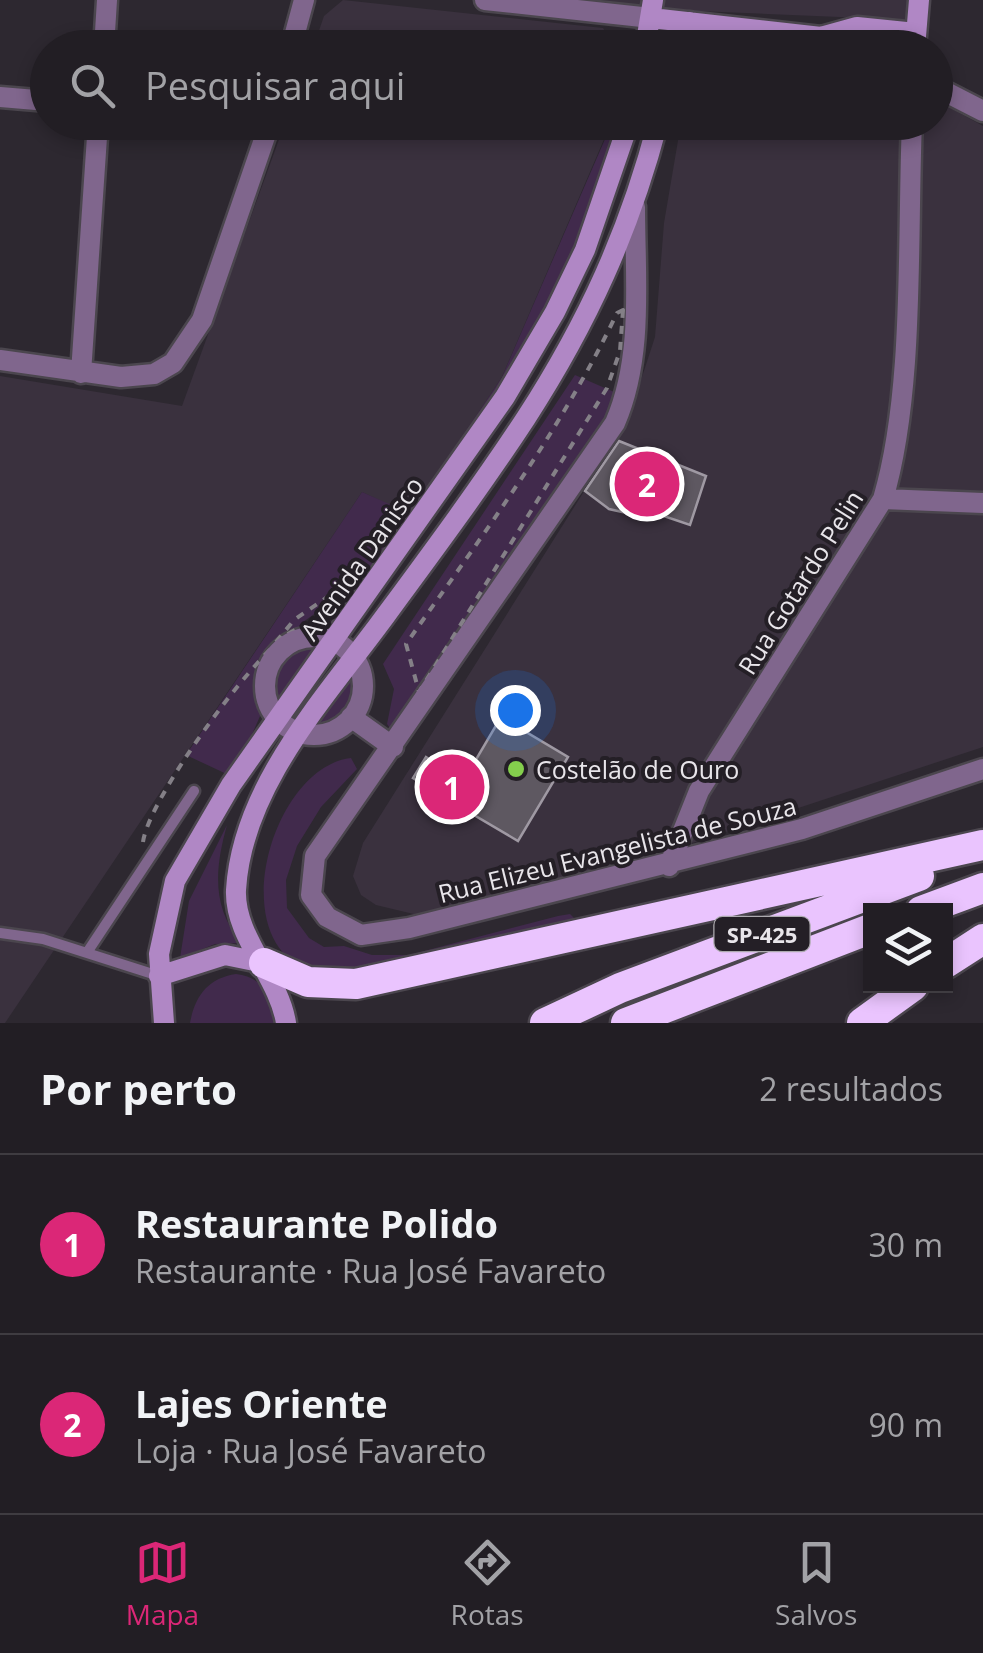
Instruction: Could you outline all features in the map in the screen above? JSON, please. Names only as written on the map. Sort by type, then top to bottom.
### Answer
[{"type":"highway","points":[[264,963],[308,982],[356,984],[983,848]]},
{"type":"highway","name":"SP-425","points":[[544,1023],[620,988],[983,848]]},
{"type":"highway","points":[[941,903],[983,888]]},
{"type":"highway","name":"SP-425","points":[[626,1023],[863,932]]},
{"type":"highway","points":[[953,958],[983,939]]},
{"type":"highway","points":[[862,1023],[904,993]]},
{"type":"main road","points":[[916,30],[919,0]]},
{"type":"main road","points":[[652,9],[690,22],[746,30]]},
{"type":"main road","points":[[688,30],[690,22]]},
{"type":"main road","name":"Avenida Danisco","points":[[164,1023],[159,976],[161,930],[175,881],[276,718],[504,396],[555,312],[585,250],[622,140]]},
{"type":"main road","name":"Avenida Danisco","points":[[286,1023],[284,1003],[240,918],[236,895],[238,873],[263,794],[301,733],[528,415],[586,318],[636,207],[653,140]]},
{"type":"main road","points":[[159,976],[225,955],[264,963]]},
{"type":"street","points":[[105,30],[107,0]]},
{"type":"street","points":[[296,30],[304,0]]},
{"type":"street","points":[[485,0],[652,9]]},
{"type":"street","points":[[953,96],[983,111]]},
{"type":"street","points":[[0,97],[30,100]]},
{"type":"street","points":[[81,373],[97,140]]},
{"type":"street","points":[[0,360],[121,377],[154,374],[173,363],[202,320],[263,140]]},
{"type":"street","name":"Rua Gotardo Pelin","points":[[670,866],[699,791],[882,498],[893,464],[901,386],[911,140]]},
{"type":"street","points":[[351,717],[393,747],[615,423],[630,378],[635,332],[636,207]]},
{"type":"street","points":[[882,498],[983,503]]},
{"type":"street","points":[[305,638],[334,641],[354,658],[362,694],[351,717],[332,731],[301,733],[276,718],[265,691],[270,663],[291,642],[305,638]]},
{"type":"street","name":"Rua Elizeu Evangelista de Souza","points":[[393,747],[315,856],[310,880],[317,905],[327,917],[361,934],[409,928],[670,866],[802,829],[983,769]]},
{"type":"lane","points":[[88,951],[194,791]]},
{"type":"lane","points":[[0,933],[88,951],[159,976]]},
{"type":"path","points":[[623,310],[614,373],[599,403],[419,692],[406,644],[577,391],[617,313],[623,310]]},
{"type":"path","points":[[272,649],[294,620],[356,578]]},
{"type":"path","points":[[143,865],[143,838],[153,811],[239,685],[289,633],[334,614]]},
{"type":"shaded area","points":[[343,0],[604,30],[319,30],[324,16]]},
{"type":"shaded area","points":[[575,0],[914,0],[912,20],[575,6]]},
{"type":"shaded area","points":[[953,109],[983,126],[983,747],[668,851],[531,890],[422,916],[376,905],[361,895],[353,876],[363,843],[627,423],[655,337],[664,223],[678,140],[953,140]]},
{"type":"shaded area","points":[[279,140],[604,140],[502,377],[422,498],[396,508],[362,492],[5,1023],[0,1023],[0,376],[182,406]]},
{"type":"shaded area","points":[[605,140],[615,140],[577,249],[540,325],[409,529],[368,576],[303,622],[267,662],[259,678],[261,714],[233,777],[186,755],[362,492],[396,507],[421,498],[502,377]]},
{"type":"shaded area","points":[[575,375],[621,395],[615,412],[392,731],[387,724],[394,689],[383,664]]},
{"type":"shaded area","points":[[300,646],[313,651],[277,703],[271,696],[273,672],[286,654]]},
{"type":"shaded area","points":[[349,677],[351,695],[345,711],[332,722],[314,724]]},
{"type":"shaded area","points":[[351,758],[357,769],[321,807],[297,846],[286,880],[287,908],[309,938],[324,947],[344,946],[372,955],[409,955],[558,916],[570,914],[578,922],[446,960],[374,974],[316,973],[287,957],[270,930],[264,896],[268,859],[279,823],[298,792],[323,769]]},
{"type":"shaded area","points":[[227,825],[218,887],[225,916],[242,943],[215,944],[180,958],[189,901]]},
{"type":"shaded area","points":[[236,974],[260,984],[271,1005],[274,1023],[190,1023],[204,990]]},
{"type":"building","points":[[619,441],[706,476],[690,525],[649,511],[645,517],[609,509],[585,491]]},
{"type":"building","name":"Costelão de Ouro","points":[[501,717],[568,757],[518,841],[474,815],[486,795],[464,780]]},
{"type":"building","points":[[426,757],[486,795],[474,815],[413,778]]},
{"type":"place","name":"Lajes Oriente","points":[[647,484]]},
{"type":"place","name":"Costelão de Ouro","points":[[516,769]]},
{"type":"place","name":"Restaurante Polido","points":[[452,787]]}]
